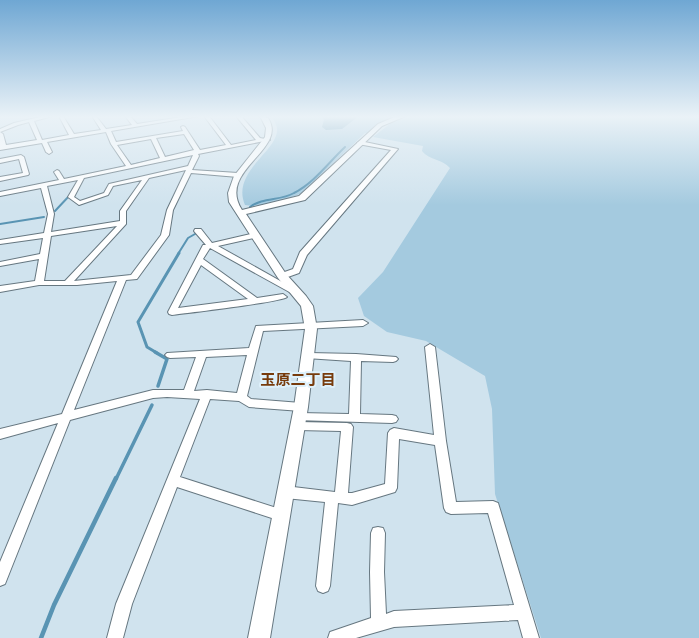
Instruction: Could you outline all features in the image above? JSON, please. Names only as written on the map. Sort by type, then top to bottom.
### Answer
[{"type":"street","points":[[2,148],[15,146]]},
{"type":"street","points":[[45,146],[48,152]]},
{"type":"street","points":[[115,146],[128,165]]},
{"type":"street","points":[[157,146],[163,157]]},
{"type":"street","points":[[0,289],[39,283],[68,283],[134,277],[161,243],[168,228],[170,210],[196,156],[197,151],[194,146]]},
{"type":"street","points":[[0,194],[81,179],[128,165],[163,157],[229,146]]},
{"type":"street","points":[[259,638],[299,417],[309,356],[311,326],[307,306],[282,276],[239,213],[232,196],[232,189],[238,175],[262,146]]},
{"type":"street","points":[[239,213],[302,198],[357,146]]},
{"type":"street","points":[[282,276],[296,271],[303,254],[395,149],[376,146]]},
{"type":"street","points":[[0,161],[21,157],[26,174],[0,179]]},
{"type":"street","points":[[81,179],[71,197],[79,203],[106,194],[111,185],[190,169],[238,175]]},
{"type":"street","points":[[57,172],[63,182]]},
{"type":"street","points":[[68,283],[124,223],[123,211],[147,177]]},
{"type":"street","points":[[39,283],[51,214],[44,186]]},
{"type":"street","points":[[0,242],[124,223]]},
{"type":"street","points":[[198,231],[210,245],[298,294]]},
{"type":"street","points":[[255,235],[206,247],[172,312],[283,296]]},
{"type":"street","points":[[0,264],[44,256]]},
{"type":"street","points":[[199,260],[256,300]]},
{"type":"street","points":[[0,579],[122,279]]},
{"type":"street","points":[[242,397],[252,351],[259,328],[363,323]]},
{"type":"street","points":[[430,347],[440,440],[451,508],[493,507],[531,638]]},
{"type":"street","points":[[170,355],[252,351]]},
{"type":"street","points":[[188,394],[202,353]]},
{"type":"street","points":[[309,356],[393,359]]},
{"type":"street","points":[[354,418],[356,357]]},
{"type":"street","points":[[0,434],[65,418],[141,396],[167,393],[242,397],[249,403],[299,417],[347,428],[323,586]]},
{"type":"street","points":[[115,638],[124,604],[206,394]]},
{"type":"street","points":[[299,417],[392,419]]},
{"type":"street","points":[[285,492],[352,499],[390,488],[394,433],[440,440]]},
{"type":"street","points":[[172,480],[281,515]]},
{"type":"street","points":[[378,533],[377,572],[379,624]]},
{"type":"street","points":[[336,638],[394,619],[524,612]]},
{"type":"shaded area","points":[[270,146],[352,146],[302,193],[281,201],[252,206],[245,205],[242,191],[246,178]]},
{"type":"shaded area","points":[[422,146],[699,146],[699,638],[541,638],[495,494],[492,409],[485,376],[426,341],[387,332],[364,316],[358,298],[383,272],[450,168],[425,154],[422,151],[423,146]]},
{"type":"waterway","points":[[250,207],[266,200],[289,195],[301,189],[315,178],[345,147]]},
{"type":"waterway","points":[[101,172],[175,155]]},
{"type":"waterway","points":[[55,211],[70,195]]},
{"type":"waterway","points":[[0,224],[44,217]]},
{"type":"waterway","points":[[178,254],[188,238],[195,234]]},
{"type":"waterway","points":[[157,353],[147,347],[138,322],[179,253]]},
{"type":"waterway","points":[[155,352],[167,359],[158,386]]},
{"type":"waterway","points":[[116,479],[152,405]]},
{"type":"waterway","points":[[41,638],[54,605],[116,478]]},
{"type":"district","name":"玉原二丁目","points":[[298,380]]}]
